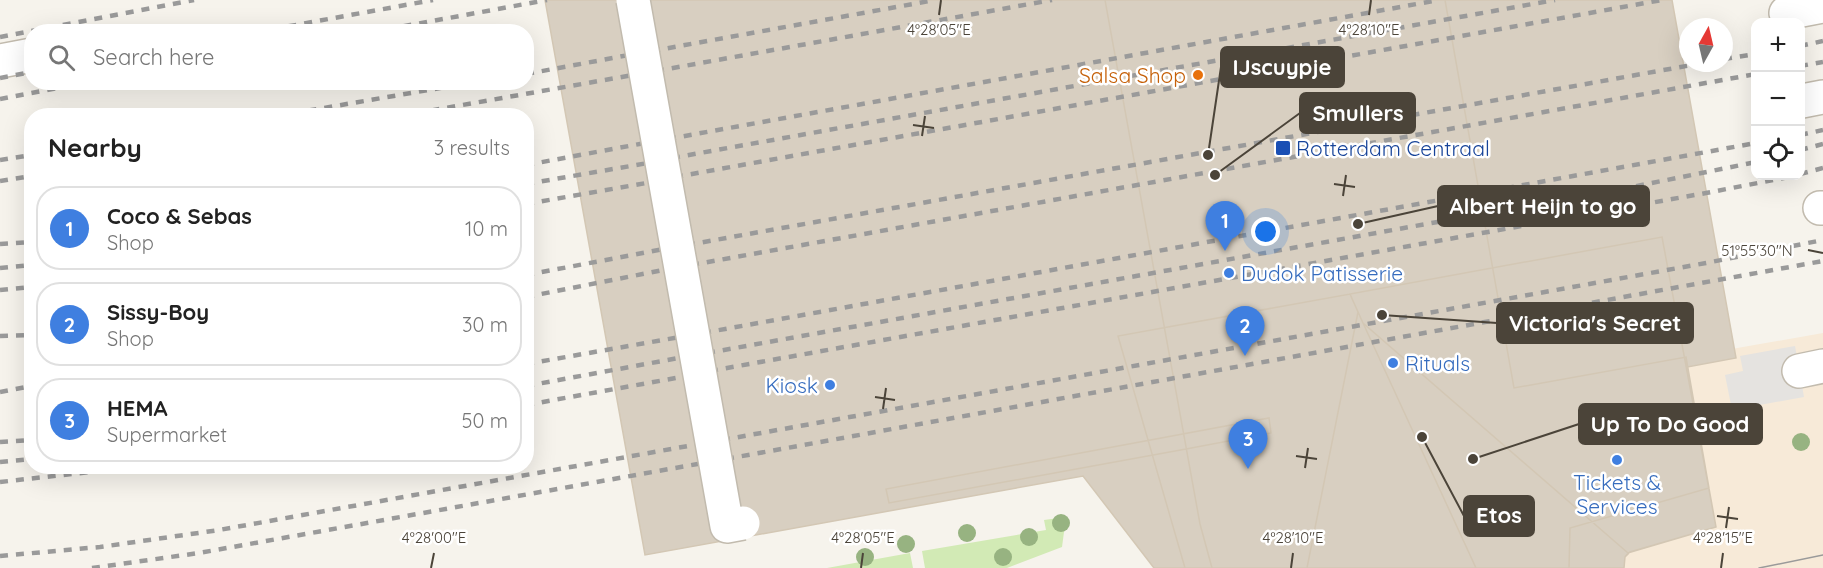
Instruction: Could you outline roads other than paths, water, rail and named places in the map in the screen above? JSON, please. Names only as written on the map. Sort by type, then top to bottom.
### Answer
[{"type":"street","points":[[1786,13],[1823,6]]},
{"type":"street","points":[[640,12],[660,105],[714,406],[727,526],[743,523]]},
{"type":"street","points":[[0,61],[24,56]]},
{"type":"tram line","points":[[1759,568],[1823,555]]},
{"type":"railway","points":[[68,24],[194,0]]},
{"type":"railway","points":[[301,24],[433,0]]},
{"type":"railway","points":[[416,24],[547,0]]},
{"type":"railway","points":[[652,51],[935,0]]},
{"type":"railway","points":[[656,71],[1052,0]]},
{"type":"railway","points":[[668,139],[1439,0]]},
{"type":"railway","points":[[672,158],[1555,0]]},
{"type":"railway","points":[[675,177],[1662,0]]},
{"type":"railway","points":[[0,37],[24,32]]},
{"type":"railway","points":[[1805,45],[1823,41]]},
{"type":"railway","points":[[534,73],[629,55]]},
{"type":"railway","points":[[1733,58],[1751,55]]},
{"type":"railway","points":[[1805,65],[1823,62]]},
{"type":"railway","points":[[687,245],[1679,67]]},
{"type":"railway","points":[[0,78],[24,74]]},
{"type":"railway","points":[[445,108],[633,75]]},
{"type":"railway","points":[[691,265],[1751,75]]},
{"type":"railway","points":[[0,99],[48,90]]},
{"type":"railway","points":[[324,108],[428,90]]},
{"type":"railway","points":[[1805,134],[1823,130]]},
{"type":"railway","points":[[534,164],[645,143]]},
{"type":"railway","points":[[703,333],[1751,144]]},
{"type":"railway","points":[[1805,149],[1823,144]]},
{"type":"railway","points":[[0,160],[24,156]]},
{"type":"railway","points":[[534,183],[648,163]]},
{"type":"railway","points":[[707,353],[1627,188],[1751,163]]},
{"type":"railway","points":[[1805,173],[1823,168]]},
{"type":"railway","points":[[0,181],[24,177]]},
{"type":"railway","points":[[710,371],[1773,180]]},
{"type":"railway","points":[[534,203],[652,182]]},
{"type":"railway","points":[[722,440],[1823,240]]},
{"type":"railway","points":[[0,244],[24,242]]},
{"type":"railway","points":[[534,273],[664,249]]},
{"type":"railway","points":[[726,459],[1823,261]]},
{"type":"railway","points":[[0,268],[24,266]]},
{"type":"railway","points":[[534,295],[668,269]]},
{"type":"railway","points":[[0,290],[24,288]]},
{"type":"railway","points":[[0,336],[24,335]]},
{"type":"railway","points":[[534,363],[680,337]]},
{"type":"railway","points":[[534,385],[684,357]]},
{"type":"railway","points":[[534,404],[687,376]]},
{"type":"railway","points":[[0,392],[24,388]]},
{"type":"railway","points":[[0,442],[24,440]]},
{"type":"railway","points":[[534,474],[699,444]]},
{"type":"railway","points":[[0,462],[24,460]]},
{"type":"railway","points":[[92,568],[199,553],[703,463]]},
{"type":"railway","points":[[0,482],[72,474]]},
{"type":"railway","points":[[0,556],[100,547],[219,530],[532,474]]},
{"type":"place","name":"Salsa Shop","points":[[1198,75]]},
{"type":"place","name":"Rotterdam Centraal","points":[[1283,148]]},
{"type":"place","name":"IJscuypje","points":[[1208,155]]},
{"type":"place","name":"Smullers","points":[[1215,175]]},
{"type":"place","name":"Albert Heijn to go","points":[[1358,224]]},
{"type":"place","name":"Coco & Sebas","points":[[1225,251]]},
{"type":"place","name":"Dudok Patisserie","points":[[1229,273]]},
{"type":"place","name":"Victoria's Secret","points":[[1382,315]]},
{"type":"place","name":"Sissy-Boy","points":[[1245,356]]},
{"type":"place","name":"Rituals","points":[[1393,363]]},
{"type":"place","name":"Kiosk","points":[[830,385]]},
{"type":"place","name":"Etos","points":[[1422,437]]},
{"type":"place","name":"Up To Do Good","points":[[1473,459]]},
{"type":"place","name":"Tickets & Services","points":[[1617,460]]},
{"type":"place","name":"HEMA","points":[[1248,469]]}]
